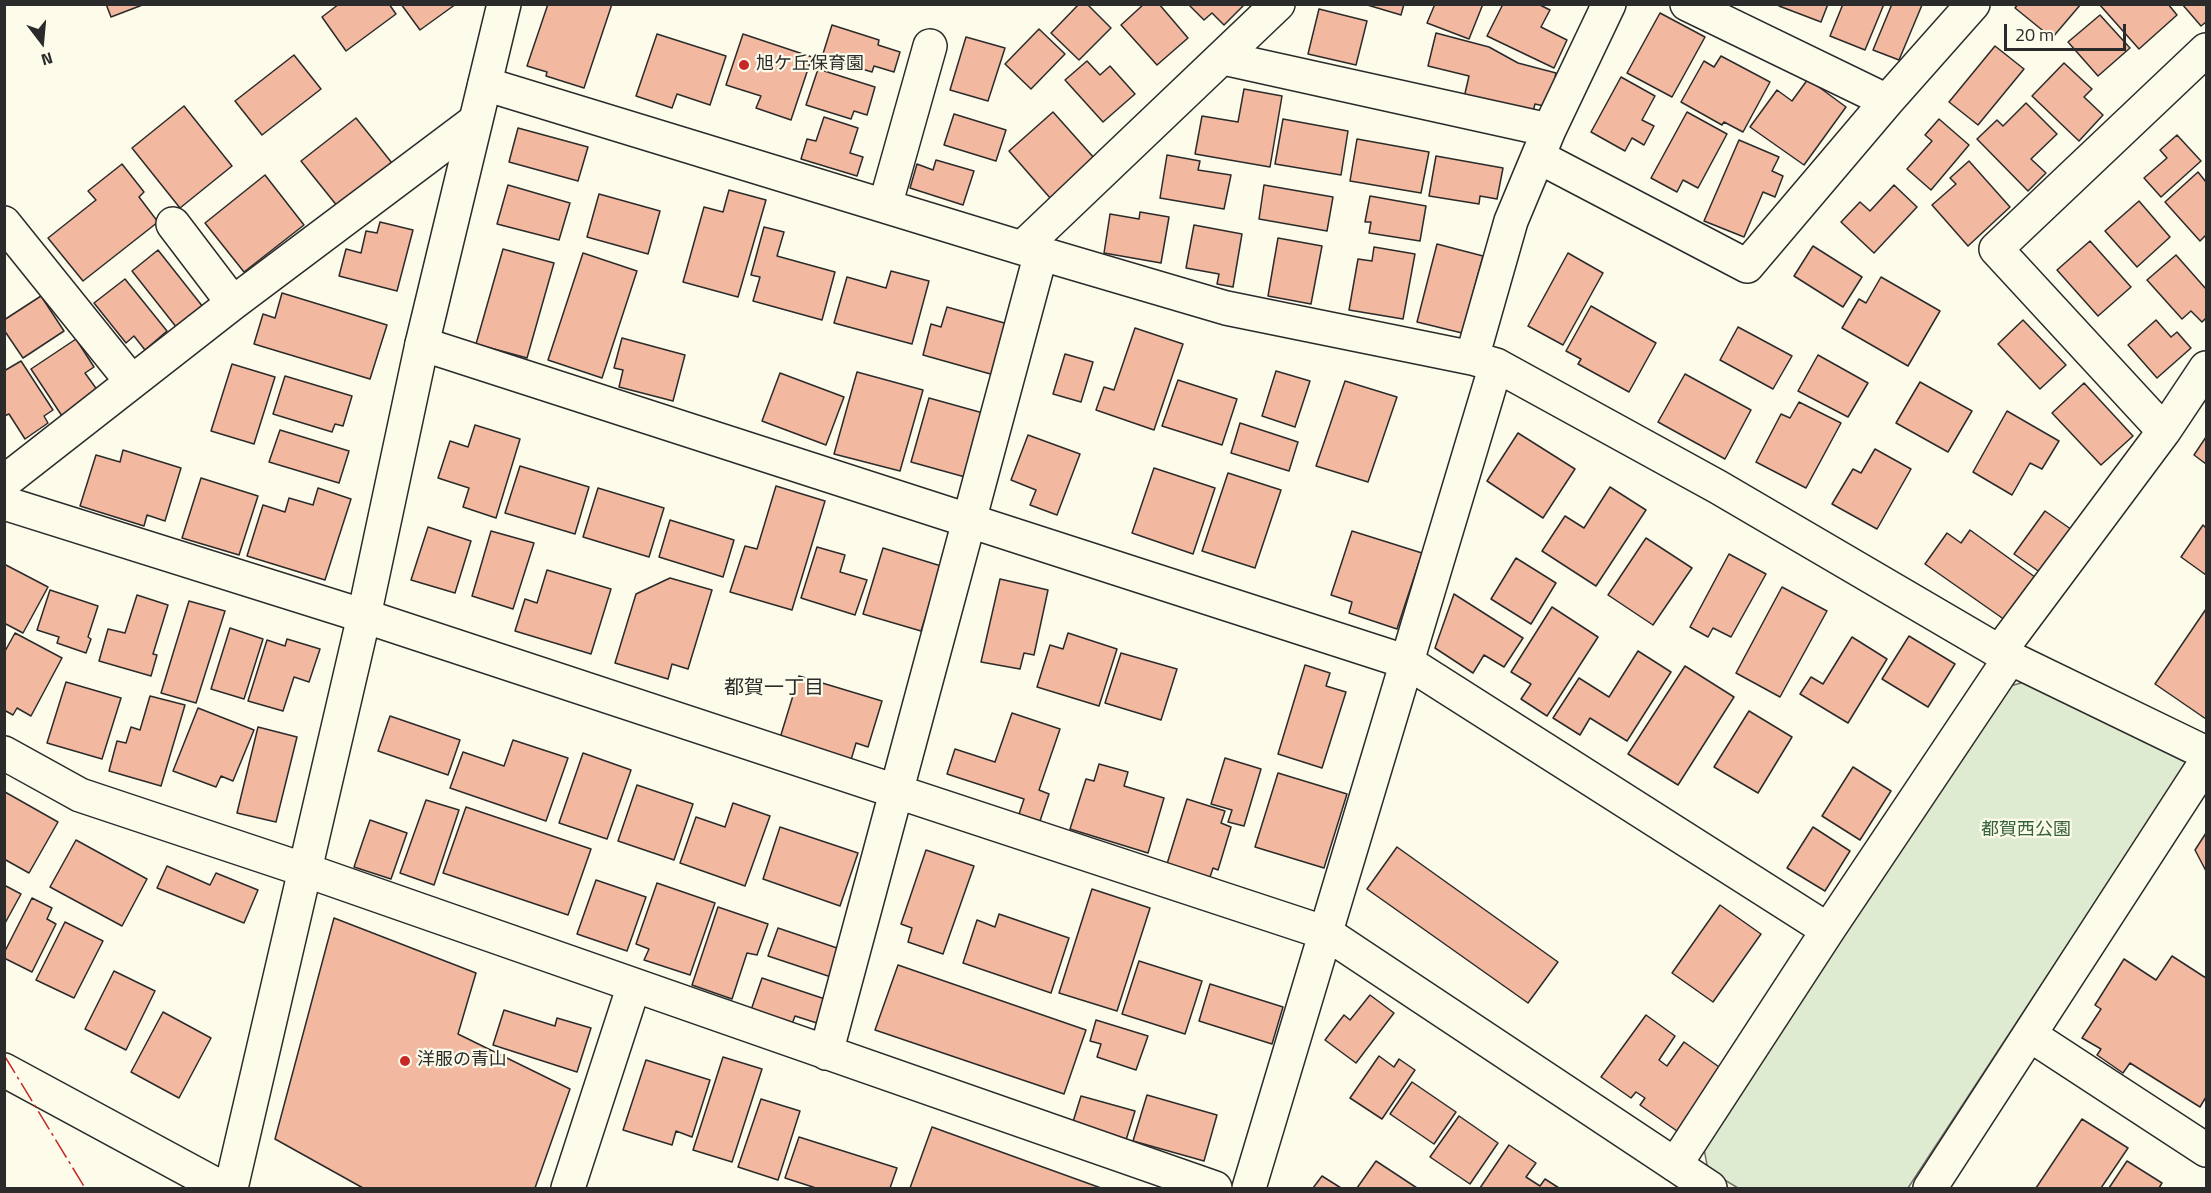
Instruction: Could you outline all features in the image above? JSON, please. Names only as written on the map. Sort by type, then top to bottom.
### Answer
[{"type":"street","points":[[231,1188],[364,616],[422,344],[504,4]]},
{"type":"street","points":[[826,1053],[970,521],[1032,250],[1278,4]]},
{"type":"street","points":[[1249,1188],[1407,662],[1484,361],[1511,221],[1609,4]]},
{"type":"street","points":[[1687,4],[1887,101]]},
{"type":"street","points":[[1222,58],[1544,144],[1747,266],[1887,101],[1974,4]]},
{"type":"street","points":[[885,206],[930,46]]},
{"type":"street","points":[[2164,431],[1996,249],[2201,66]]},
{"type":"street","points":[[485,84],[1226,308],[1484,361],[1718,487],[2005,655],[2206,753]]},
{"type":"street","points":[[4,482],[233,303],[474,122]]},
{"type":"street","points":[[4,223],[132,382]]},
{"type":"street","points":[[173,224],[233,303]]},
{"type":"street","points":[[422,344],[1407,662],[1828,930]]},
{"type":"street","points":[[1675,1165],[2005,655],[2206,368]]},
{"type":"street","points":[[4,503],[364,616],[1326,933],[1710,1188]]},
{"type":"street","points":[[4,753],[80,795],[304,870],[1215,1188]]},
{"type":"street","points":[[1930,1188],[2206,762]]},
{"type":"street","points":[[568,1188],[634,985]]},
{"type":"street","points":[[2030,1035],[2206,1150]]},
{"type":"street","points":[[4,1070],[222,1188]]},
{"type":"green space","name":"都賀西公園","points":[[2028,681],[2188,761],[1908,1188],[1738,1188],[1708,1170],[1704,1149],[2003,688]]},
{"type":"building","points":[[106,4],[145,4],[111,17]]},
{"type":"building","points":[[339,4],[389,4],[396,14],[346,51],[322,17]]},
{"type":"building","points":[[401,4],[456,4],[420,30]]},
{"type":"building","points":[[548,4],[612,4],[584,88],[546,76],[547,72],[527,66]]},
{"type":"building","points":[[1079,4],[1087,4],[1111,28],[1079,60],[1051,33]]},
{"type":"building","points":[[1144,4],[1159,4],[1188,38],[1157,65],[1121,25]]},
{"type":"building","points":[[1188,4],[1245,4],[1224,25],[1212,13],[1204,20]]},
{"type":"building","points":[[1364,4],[1404,4],[1401,15]]},
{"type":"building","points":[[1435,4],[1483,4],[1469,39],[1427,23]]},
{"type":"building","points":[[1503,4],[1538,4],[1550,10],[1541,27],[1567,40],[1554,68],[1487,36]]},
{"type":"building","points":[[1780,4],[1828,4],[1821,22],[1779,6]]},
{"type":"building","points":[[1843,4],[1884,4],[1865,50],[1830,36]]},
{"type":"building","points":[[1892,4],[1922,5],[1899,60],[1873,50]]},
{"type":"building","points":[[2018,4],[2081,4],[2052,38],[2015,8]]},
{"type":"building","points":[[2099,4],[2168,4],[2177,15],[2139,49]]},
{"type":"building","points":[[2182,4],[2206,4],[2206,22],[2201,26]]},
{"type":"building","points":[[1319,9],[1367,21],[1356,65],[1308,54]]},
{"type":"building","points":[[1660,13],[1705,37],[1672,97],[1627,73]]},
{"type":"building","points":[[2100,15],[2130,48],[2098,76],[2068,42]]},
{"type":"building","points":[[832,25],[879,40],[878,45],[900,52],[894,72],[874,66],[872,72],[822,57]]},
{"type":"building","points":[[1039,29],[1065,54],[1031,89],[1005,64]]},
{"type":"building","points":[[1436,33],[1489,47],[1518,63],[1556,73],[1548,107],[1535,104],[1531,119],[1463,102],[1469,76],[1428,66]]},
{"type":"building","points":[[657,34],[726,56],[710,105],[677,94],[672,108],[636,96]]},
{"type":"building","points":[[743,34],[812,57],[791,120],[756,108],[761,96],[726,85]]},
{"type":"building","points":[[966,37],[1005,48],[988,101],[950,90]]},
{"type":"building","points":[[1995,46],[2024,69],[1978,125],[1949,102]]},
{"type":"building","points":[[294,55],[321,89],[262,135],[235,101]]},
{"type":"building","points":[[1721,56],[1770,82],[1743,132],[1724,122],[1722,125],[1681,102],[1704,61],[1714,67]]},
{"type":"building","points":[[1087,61],[1100,75],[1110,66],[1135,94],[1103,122],[1065,80]]},
{"type":"building","points":[[2064,63],[2092,89],[2084,97],[2103,115],[2079,141],[2032,96]]},
{"type":"building","points":[[818,69],[875,87],[867,115],[854,111],[851,119],[806,105]]},
{"type":"building","points":[[1621,77],[1655,96],[1642,120],[1654,126],[1644,145],[1632,138],[1625,151],[1591,132]]},
{"type":"building","points":[[1808,79],[1846,107],[1804,165],[1750,127],[1777,90],[1792,101]]},
{"type":"building","points":[[1244,89],[1282,96],[1270,167],[1195,154],[1202,116],[1238,122]]},
{"type":"building","points":[[2026,103],[2057,134],[2031,159],[2046,173],[2028,191],[1977,139],[1997,120],[2003,126]]},
{"type":"building","points":[[184,106],[232,166],[180,208],[132,148]]},
{"type":"building","points":[[1053,112],[1095,159],[1051,199],[1009,151]]},
{"type":"building","points":[[1687,112],[1727,134],[1698,188],[1683,180],[1677,192],[1651,178]]},
{"type":"building","points":[[954,114],[1006,130],[996,161],[944,145]]},
{"type":"building","points":[[824,117],[858,128],[850,153],[863,157],[857,176],[801,159],[807,139],[816,141]]},
{"type":"building","points":[[356,118],[392,163],[338,207],[301,161]]},
{"type":"building","points":[[1283,119],[1348,131],[1341,175],[1275,164]]},
{"type":"building","points":[[1939,119],[1969,145],[1931,190],[1907,169],[1932,141],[1925,135]]},
{"type":"building","points":[[518,128],[588,147],[578,181],[509,162]]},
{"type":"building","points":[[2177,135],[2201,161],[2161,197],[2144,178],[2167,158],[2160,150]]},
{"type":"building","points":[[1357,139],[1429,152],[1421,193],[1350,181]]},
{"type":"building","points":[[1739,140],[1779,157],[1772,171],[1783,176],[1775,197],[1763,192],[1744,237],[1704,221]]},
{"type":"building","points":[[1167,155],[1200,161],[1198,170],[1231,175],[1224,209],[1160,198]]},
{"type":"building","points":[[1436,156],[1503,168],[1497,199],[1480,196],[1479,204],[1429,196]]},
{"type":"building","points":[[936,160],[974,171],[963,205],[910,188],[917,164],[933,170]]},
{"type":"building","points":[[1969,161],[2010,207],[1968,246],[1932,205],[1956,184],[1950,178]]},
{"type":"building","points":[[122,164],[144,192],[139,197],[158,222],[83,281],[48,238],[96,200],[88,191]]},
{"type":"building","points":[[2198,172],[2206,182],[2206,235],[2200,241],[2165,202]]},
{"type":"building","points":[[265,175],[304,225],[244,272],[205,223]]},
{"type":"building","points":[[508,185],[570,203],[559,240],[497,224]]},
{"type":"building","points":[[1264,185],[1333,197],[1327,231],[1259,219]]},
{"type":"building","points":[[1894,185],[1917,207],[1874,253],[1841,222],[1860,202],[1870,211]]},
{"type":"building","points":[[729,190],[766,200],[738,297],[683,282],[704,207],[723,212]]},
{"type":"building","points":[[599,194],[660,211],[648,254],[587,237]]},
{"type":"building","points":[[1370,196],[1426,206],[1420,241],[1369,233],[1371,222],[1365,222]]},
{"type":"building","points":[[2139,201],[2170,237],[2137,267],[2105,231]]},
{"type":"building","points":[[1140,212],[1169,217],[1161,263],[1104,253],[1110,214],[1139,219]]},
{"type":"building","points":[[380,222],[413,230],[397,291],[339,276],[346,249],[361,253],[366,231],[377,233]]},
{"type":"building","points":[[1194,225],[1242,234],[1233,287],[1217,284],[1219,274],[1186,268]]},
{"type":"building","points":[[764,227],[784,232],[777,256],[835,272],[822,320],[753,301],[760,277],[751,275]]},
{"type":"building","points":[[1278,238],[1322,246],[1311,304],[1268,296]]},
{"type":"building","points":[[2090,241],[2131,287],[2098,316],[2057,270]]},
{"type":"building","points":[[1437,244],[1483,256],[1462,333],[1417,322]]},
{"type":"building","points":[[1813,246],[1862,277],[1843,307],[1794,276]]},
{"type":"building","points":[[1374,247],[1415,254],[1403,319],[1349,310],[1358,259],[1372,261]]},
{"type":"building","points":[[503,249],[554,263],[527,358],[476,344]]},
{"type":"building","points":[[158,250],[203,307],[177,328],[132,271]]},
{"type":"building","points":[[583,253],[637,271],[602,378],[548,360]]},
{"type":"building","points":[[1568,253],[1603,273],[1563,345],[1528,326]]},
{"type":"building","points":[[2176,255],[2206,289],[2206,318],[2202,322],[2191,311],[2182,319],[2147,280]]},
{"type":"building","points":[[891,271],[929,281],[912,344],[834,323],[847,277],[886,288]]},
{"type":"building","points":[[1881,277],[1940,311],[1908,366],[1842,328],[1859,299],[1866,303]]},
{"type":"building","points":[[125,279],[167,331],[145,350],[134,336],[126,343],[94,303]]},
{"type":"building","points":[[282,293],[387,325],[370,379],[254,344],[263,314],[275,318]]},
{"type":"building","points":[[41,296],[64,331],[23,358],[4,330],[4,320]]},
{"type":"building","points":[[1591,306],[1656,343],[1629,392],[1578,364],[1581,359],[1566,351]]},
{"type":"building","points":[[947,307],[1008,324],[994,375],[923,355],[931,324],[941,327]]},
{"type":"building","points":[[2023,320],[2066,365],[2040,389],[1998,344]]},
{"type":"building","points":[[2156,320],[2171,337],[2177,332],[2191,348],[2157,378],[2128,345]]},
{"type":"building","points":[[1738,327],[1792,356],[1773,389],[1720,360]]},
{"type":"building","points":[[1135,328],[1183,344],[1154,430],[1096,410],[1104,387],[1114,390]]},
{"type":"building","points":[[622,338],[685,355],[673,401],[619,387],[623,370],[614,368]]},
{"type":"building","points":[[76,339],[94,367],[85,373],[103,398],[66,422],[31,369]]},
{"type":"building","points":[[1065,354],[1093,362],[1081,402],[1053,394]]},
{"type":"building","points":[[1818,355],[1868,383],[1848,417],[1798,391]]},
{"type":"building","points":[[21,361],[53,410],[44,416],[48,423],[25,439],[9,414],[4,416],[4,371]]},
{"type":"building","points":[[232,364],[275,377],[254,444],[211,431]]},
{"type":"building","points":[[1276,371],[1310,381],[1295,427],[1262,416]]},
{"type":"building","points":[[857,372],[923,390],[900,471],[834,454]]},
{"type":"building","points":[[780,373],[844,397],[826,445],[762,421]]},
{"type":"building","points":[[1685,374],[1751,410],[1725,459],[1658,422]]},
{"type":"building","points":[[285,376],[352,396],[343,426],[335,424],[332,432],[273,414]]},
{"type":"building","points":[[1178,380],[1237,399],[1222,445],[1162,426]]},
{"type":"building","points":[[1345,381],[1397,397],[1368,482],[1316,466]]},
{"type":"building","points":[[1920,382],[1972,411],[1948,452],[1896,423]]},
{"type":"building","points":[[2084,383],[2133,436],[2101,465],[2052,413]]},
{"type":"building","points":[[929,398],[983,413],[965,477],[911,462]]},
{"type":"building","points":[[1799,402],[1841,423],[1806,488],[1756,462],[1781,414],[1790,418]]},
{"type":"building","points":[[2007,411],[2059,441],[2042,469],[2030,463],[2012,495],[1973,472]]},
{"type":"building","points":[[1240,423],[1298,442],[1289,471],[1231,453]]},
{"type":"building","points":[[475,425],[520,439],[496,518],[463,507],[469,488],[438,478],[450,441],[468,447]]},
{"type":"building","points":[[280,430],[349,451],[339,483],[269,462]]},
{"type":"building","points":[[1518,433],[1575,469],[1543,518],[1487,481]]},
{"type":"building","points":[[1028,435],[1080,454],[1057,515],[1030,505],[1036,490],[1011,480]]},
{"type":"building","points":[[2206,437],[2206,464],[2194,455]]},
{"type":"building","points":[[1875,449],[1911,469],[1877,529],[1832,504],[1853,469],[1861,473]]},
{"type":"building","points":[[123,450],[181,468],[165,521],[147,515],[144,526],[80,506],[96,455],[120,462]]},
{"type":"building","points":[[520,466],[589,487],[575,534],[505,513]]},
{"type":"building","points":[[1154,468],[1215,488],[1193,554],[1132,533]]},
{"type":"building","points":[[1228,473],[1281,490],[1255,568],[1202,551]]},
{"type":"building","points":[[201,478],[258,496],[239,555],[182,538]]},
{"type":"building","points":[[776,486],[825,501],[792,610],[730,592],[745,546],[757,549]]},
{"type":"building","points":[[1610,487],[1646,510],[1596,586],[1542,551],[1565,516],[1584,528]]},
{"type":"building","points":[[318,488],[351,499],[325,580],[247,556],[263,505],[285,512],[289,498],[313,505]]},
{"type":"building","points":[[598,488],[664,508],[649,557],[583,537]]},
{"type":"building","points":[[2045,511],[2075,532],[2044,575],[2014,554]]},
{"type":"building","points":[[670,520],[734,540],[723,577],[659,557]]},
{"type":"building","points":[[2203,525],[2206,528],[2206,575],[2181,557]]},
{"type":"building","points":[[428,527],[471,541],[455,593],[411,580]]},
{"type":"building","points":[[1970,530],[2035,577],[2005,620],[1925,564],[1947,533],[1961,543]]},
{"type":"building","points":[[491,531],[534,543],[513,609],[472,596]]},
{"type":"building","points":[[1352,531],[1422,553],[1397,629],[1349,613],[1352,602],[1331,595]]},
{"type":"building","points":[[1646,538],[1692,568],[1653,625],[1608,595]]},
{"type":"building","points":[[817,547],[845,555],[840,572],[867,580],[855,615],[801,598]]},
{"type":"building","points":[[883,548],[941,566],[921,631],[863,614]]},
{"type":"building","points":[[1729,554],[1766,574],[1731,637],[1713,628],[1708,637],[1690,627]]},
{"type":"building","points":[[1516,558],[1556,583],[1531,624],[1491,599]]},
{"type":"building","points":[[4,564],[48,587],[23,633],[4,623]]},
{"type":"building","points":[[547,570],[611,589],[591,654],[515,631],[525,599],[537,603]]},
{"type":"building","points":[[670,578],[712,590],[688,669],[672,664],[668,679],[615,663],[636,594]]},
{"type":"building","points":[[1000,579],[1048,590],[1034,655],[1024,653],[1020,669],[981,662]]},
{"type":"building","points":[[1782,587],[1827,611],[1780,697],[1736,673]]},
{"type":"building","points":[[50,590],[98,606],[88,637],[91,639],[86,653],[57,643],[59,637],[37,630]]},
{"type":"building","points":[[1454,594],[1523,638],[1504,667],[1484,655],[1473,673],[1435,648]]},
{"type":"building","points":[[137,595],[168,605],[153,654],[157,655],[151,676],[99,661],[108,629],[125,633]]},
{"type":"building","points":[[189,601],[225,611],[196,703],[161,693]]},
{"type":"building","points":[[1552,607],[1598,637],[1547,716],[1521,699],[1531,684],[1511,672]]},
{"type":"building","points":[[2206,609],[2206,719],[2155,684]]},
{"type":"building","points":[[230,628],[263,639],[244,699],[211,689]]},
{"type":"building","points":[[15,633],[62,658],[31,716],[17,708],[13,715],[4,710],[4,653]]},
{"type":"building","points":[[1068,633],[1117,649],[1099,706],[1037,687],[1050,645],[1063,649]]},
{"type":"building","points":[[1909,636],[1955,664],[1928,707],[1882,679]]},
{"type":"building","points":[[1852,637],[1887,659],[1848,723],[1800,694],[1811,677],[1823,684]]},
{"type":"building","points":[[287,639],[320,649],[309,682],[294,677],[283,711],[248,701],[267,640],[285,646]]},
{"type":"building","points":[[1638,651],[1671,672],[1627,741],[1590,718],[1580,735],[1553,718],[1579,678],[1609,697]]},
{"type":"building","points":[[1121,653],[1177,669],[1161,720],[1105,703]]},
{"type":"building","points":[[1305,665],[1330,673],[1326,686],[1346,692],[1322,768],[1278,754]]},
{"type":"building","points":[[1685,666],[1734,697],[1678,785],[1628,754]]},
{"type":"building","points":[[799,676],[882,701],[868,747],[856,743],[851,760],[780,738]]},
{"type":"building","points":[[66,682],[121,698],[102,759],[47,743]]},
{"type":"building","points":[[150,696],[185,705],[161,786],[109,771],[117,741],[126,743],[131,727],[140,730]]},
{"type":"building","points":[[198,708],[254,730],[233,781],[221,776],[216,787],[173,771]]},
{"type":"building","points":[[1749,711],[1792,737],[1758,793],[1714,767]]},
{"type":"building","points":[[1012,713],[1060,729],[1039,790],[1049,794],[1040,821],[1019,814],[1024,799],[947,774],[955,749],[995,762]]},
{"type":"building","points":[[390,716],[460,740],[448,775],[378,751]]},
{"type":"building","points":[[258,727],[297,737],[276,822],[237,813]]},
{"type":"building","points":[[513,740],[568,758],[546,821],[450,788],[463,752],[504,766]]},
{"type":"building","points":[[583,753],[631,770],[607,839],[559,823]]},
{"type":"building","points":[[1225,758],[1261,769],[1244,826],[1228,822],[1232,810],[1211,804]]},
{"type":"building","points":[[1099,764],[1128,772],[1124,786],[1164,798],[1148,853],[1070,829],[1086,779],[1094,781]]},
{"type":"building","points":[[1853,767],[1891,791],[1860,840],[1822,816]]},
{"type":"building","points":[[1278,773],[1347,794],[1324,868],[1255,847]]},
{"type":"building","points":[[637,785],[693,804],[674,860],[618,841]]},
{"type":"building","points":[[5,792],[58,822],[29,873],[4,859]]},
{"type":"building","points":[[1187,799],[1225,811],[1221,823],[1231,827],[1218,870],[1213,868],[1210,877],[1167,864]]},
{"type":"building","points":[[426,800],[459,810],[434,885],[400,873]]},
{"type":"building","points":[[733,803],[770,816],[745,886],[680,863],[696,817],[725,827]]},
{"type":"building","points":[[466,807],[591,849],[568,915],[443,873]]},
{"type":"building","points":[[370,820],[407,833],[391,879],[354,867]]},
{"type":"building","points":[[780,827],[858,853],[840,906],[763,879]]},
{"type":"building","points":[[1813,827],[1850,851],[1825,891],[1787,868]]},
{"type":"building","points":[[2206,833],[2206,871],[2195,850]]},
{"type":"building","points":[[76,840],[147,879],[122,926],[50,887]]},
{"type":"building","points":[[1397,847],[1558,962],[1528,1003],[1367,889]]},
{"type":"building","points":[[926,850],[974,866],[943,954],[908,942],[912,928],[901,924]]},
{"type":"building","points":[[167,866],[210,885],[216,873],[258,890],[244,923],[157,888]]},
{"type":"building","points":[[596,880],[646,897],[627,951],[577,934]]},
{"type":"building","points":[[657,883],[715,903],[690,975],[644,960],[649,949],[636,944]]},
{"type":"building","points":[[4,885],[21,894],[4,925]]},
{"type":"building","points":[[1092,889],[1150,908],[1117,1011],[1059,993]]},
{"type":"building","points":[[32,898],[52,908],[47,919],[56,924],[32,972],[4,958],[4,953]]},
{"type":"building","points":[[1720,905],[1761,934],[1713,1002],[1672,973]]},
{"type":"building","points":[[718,907],[768,924],[757,955],[747,953],[732,999],[692,985]]},
{"type":"building","points":[[999,914],[1069,938],[1051,993],[963,963],[977,920],[995,927]]},
{"type":"building","name":"洋服の青山","points":[[334,918],[476,973],[458,1034],[570,1089],[535,1188],[363,1188],[275,1139]]},
{"type":"building","points":[[65,922],[103,941],[74,998],[36,980]]},
{"type":"building","points":[[778,928],[843,950],[834,978],[768,956]]},
{"type":"building","points":[[2172,956],[2206,978],[2206,1097],[2200,1107],[2130,1063],[2123,1073],[2097,1055],[2101,1049],[2082,1038],[2101,1009],[2095,1005],[2124,959],[2156,980]]},
{"type":"building","points":[[1139,961],[1202,981],[1185,1034],[1122,1014]]},
{"type":"building","points":[[898,965],[1086,1030],[1064,1094],[875,1030]]},
{"type":"building","points":[[114,971],[155,991],[126,1050],[85,1029]]},
{"type":"building","points":[[762,978],[828,1000],[820,1024],[795,1016],[792,1024],[751,1010]]},
{"type":"building","points":[[1210,984],[1283,1007],[1272,1044],[1199,1021]]},
{"type":"building","points":[[1370,995],[1394,1013],[1356,1063],[1325,1040],[1344,1015],[1350,1020]]},
{"type":"building","points":[[504,1010],[555,1026],[557,1018],[591,1028],[577,1072],[493,1045]]},
{"type":"building","points":[[163,1012],[211,1038],[179,1098],[131,1072]]},
{"type":"building","points":[[1646,1015],[1675,1036],[1659,1060],[1667,1066],[1684,1042],[1722,1069],[1677,1131],[1640,1105],[1645,1098],[1636,1092],[1631,1098],[1601,1077]]},
{"type":"building","points":[[1096,1020],[1148,1036],[1136,1070],[1097,1057],[1101,1044],[1090,1041]]},
{"type":"building","points":[[1379,1056],[1394,1067],[1399,1059],[1415,1070],[1382,1119],[1350,1098]]},
{"type":"building","points":[[723,1057],[762,1069],[732,1162],[693,1150]]},
{"type":"building","points":[[646,1060],[710,1080],[692,1137],[676,1131],[672,1145],[623,1130]]},
{"type":"building","points":[[1412,1082],[1456,1112],[1434,1144],[1390,1114]]},
{"type":"building","points":[[1147,1095],[1217,1115],[1204,1161],[1133,1141]]},
{"type":"building","points":[[1081,1096],[1135,1111],[1126,1140],[1072,1125]]},
{"type":"building","points":[[761,1099],[800,1111],[778,1180],[738,1167]]},
{"type":"building","points":[[1459,1116],[1498,1143],[1470,1184],[1430,1157]]},
{"type":"building","points":[[2082,1119],[2128,1148],[2101,1188],[2036,1188]]},
{"type":"building","points":[[932,1127],[1101,1188],[910,1188]]},
{"type":"building","points":[[799,1137],[897,1168],[890,1188],[816,1188],[785,1178]]},
{"type":"building","points":[[1509,1145],[1536,1163],[1526,1177],[1540,1186],[1545,1179],[1559,1188],[1480,1188]]},
{"type":"building","points":[[1376,1161],[1417,1188],[1357,1188]]},
{"type":"building","points":[[2127,1161],[2162,1183],[2159,1188],[2109,1188]]},
{"type":"building","points":[[1322,1176],[1341,1188],[1313,1188]]},
{"type":"power","points":[[4,1055],[85,1188]]},
{"type":"place","name":"旭ケ丘保育園","points":[[744,65]]},
{"type":"place","name":"洋服の青山","points":[[405,1061]]},
{"type":"district","name":"都賀一丁目","points":[[774,689]]}]
